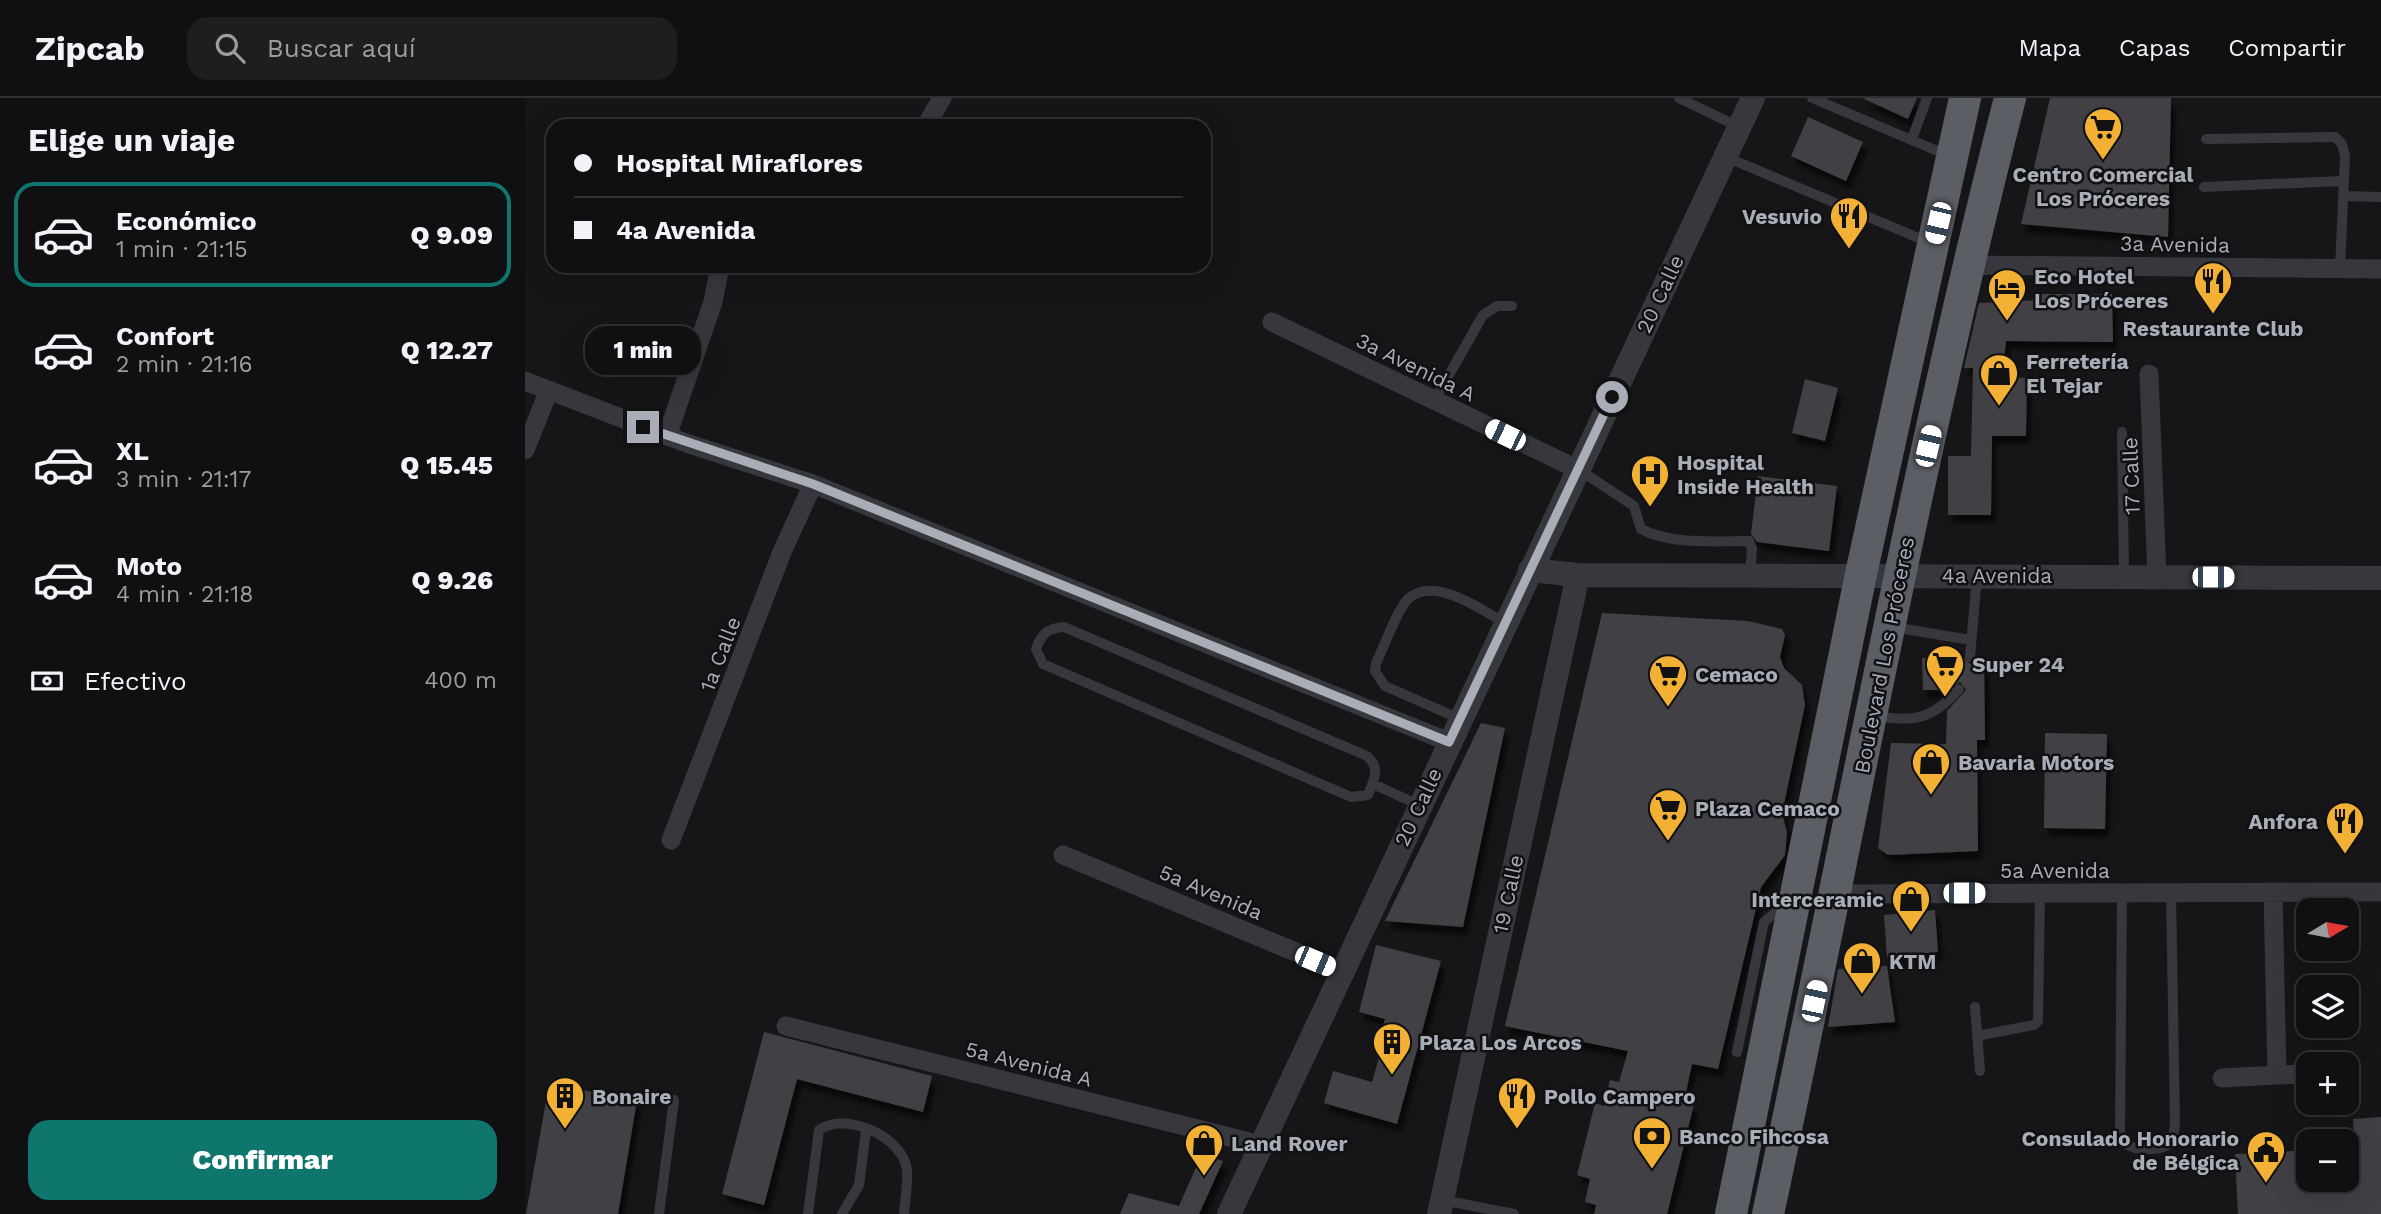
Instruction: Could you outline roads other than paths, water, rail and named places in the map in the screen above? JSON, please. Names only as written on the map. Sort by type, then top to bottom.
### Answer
[{"type":"highway","name":"Boulevard Los Próceres","points":[[1731,1214],[1861,574],[1965,98]]},
{"type":"highway","name":"Boulevard Los Próceres","points":[[1768,1214],[1837,894],[1900,575],[1968,265],[2010,98]]},
{"type":"street","points":[[930,119],[942,98]]},
{"type":"street","name":"20 Calle","points":[[1230,1214],[1419,804],[1753,98]]},
{"type":"street","name":"3a Avenida","points":[[1968,265],[2381,270]]},
{"type":"street","points":[[667,436],[713,302],[719,273]]},
{"type":"street","name":"3a Avenida A","points":[[1272,322],[1577,469]]},
{"type":"street","name":"17 Calle","points":[[2149,374],[2157,577]]},
{"type":"street","points":[[525,380],[667,436],[813,484],[1449,742]]},
{"type":"street","points":[[525,450],[549,390]]},
{"type":"street","name":"1a Calle","points":[[671,840],[782,552],[813,484]]},
{"type":"street","name":"4a Avenida","points":[[1530,570],[1578,575],[2381,578]]},
{"type":"street","name":"19 Calle","points":[[1440,1207],[1578,575]]},
{"type":"street","name":"5a Avenida","points":[[1063,855],[1341,971]]},
{"type":"street","points":[[2273,892],[2277,1075]]},
{"type":"street","name":"5a Avenida","points":[[1837,894],[2381,892]]},
{"type":"street","name":"5a Avenida A","points":[[786,1026],[1261,1146]]},
{"type":"street","points":[[2223,1078],[2296,1074]]},
{"type":"lane","points":[[1679,98],[1739,127]]},
{"type":"lane","points":[[1812,98],[1953,158]]},
{"type":"lane","points":[[1912,139],[1927,98]]},
{"type":"lane","points":[[2206,139],[2335,137],[2342,144],[2345,156],[2340,269]]},
{"type":"lane","points":[[1725,156],[1933,244]]},
{"type":"lane","points":[[2204,187],[2342,181]]},
{"type":"lane","points":[[2343,196],[2381,197]]},
{"type":"lane","points":[[1434,401],[1483,315],[1497,306],[1512,306]]},
{"type":"lane","points":[[2122,432],[2125,576]]},
{"type":"lane","points":[[1577,469],[1635,506],[1641,529],[1650,534],[1712,541],[1749,541],[1752,549],[1750,574]]},
{"type":"lane","points":[[1969,657],[1977,575]]},
{"type":"lane","points":[[1460,719],[1385,686],[1375,671],[1376,663],[1409,599],[1424,593],[1448,594],[1505,622]]},
{"type":"lane","points":[[1889,626],[1971,640]]},
{"type":"lane","points":[[1064,627],[1367,756],[1375,764],[1377,773],[1373,784],[1368,795],[1351,797],[1043,664],[1036,649],[1039,639],[1054,628],[1064,627]]},
{"type":"lane","points":[[1872,715],[1917,719],[1942,708],[1959,689]]},
{"type":"lane","points":[[1373,784],[1419,804]]},
{"type":"lane","points":[[1737,1052],[1764,922],[1798,891]]},
{"type":"lane","points":[[1977,1036],[2034,1025],[2038,1021],[2040,893]]},
{"type":"lane","points":[[2122,893],[2120,1133],[2126,1144],[2133,1148],[2148,1149],[2164,1147],[2172,1140],[2175,1124],[2171,893]]},
{"type":"lane","points":[[1975,1007],[1980,1071]]},
{"type":"lane","points":[[659,1214],[674,1100]]},
{"type":"lane","points":[[808,1214],[819,1130],[830,1122],[848,1123],[866,1129],[883,1136],[894,1145],[907,1168],[904,1214]]},
{"type":"lane","points":[[842,1214],[859,1185],[866,1129]]},
{"type":"lane","points":[[1440,1207],[1514,1214]]},
{"type":"place","name":"Centro Comercial Los Próceres","points":[[2103,161]]},
{"type":"place","name":"Vesuvio","points":[[1849,250]]},
{"type":"place","name":"Restaurante Club","points":[[2213,315]]},
{"type":"place","name":"Eco Hotel Los Próceres","points":[[2007,322]]},
{"type":"place","name":"Ferretería El Tejar","points":[[1999,407]]},
{"type":"place","name":"Hospital Inside Health","points":[[1650,508]]},
{"type":"place","name":"Super 24","points":[[1945,698]]},
{"type":"place","name":"Cemaco","points":[[1668,708]]},
{"type":"place","name":"Bavaria Motors","points":[[1931,796]]},
{"type":"place","name":"Plaza Cemaco","points":[[1668,842]]},
{"type":"place","name":"Anfora","points":[[2345,855]]},
{"type":"place","name":"Interceramic","points":[[1911,933]]},
{"type":"place","name":"KTM","points":[[1862,995]]},
{"type":"place","name":"Plaza Los Arcos","points":[[1392,1076]]},
{"type":"place","name":"Bonaire","points":[[565,1130]]},
{"type":"place","name":"Pollo Campero","points":[[1517,1130]]},
{"type":"place","name":"Banco Fihcosa","points":[[1652,1170]]},
{"type":"place","name":"Land Rover","points":[[1204,1177]]},
{"type":"place","name":"Consulado Honorario de Bélgica","points":[[2266,1184]]}]
